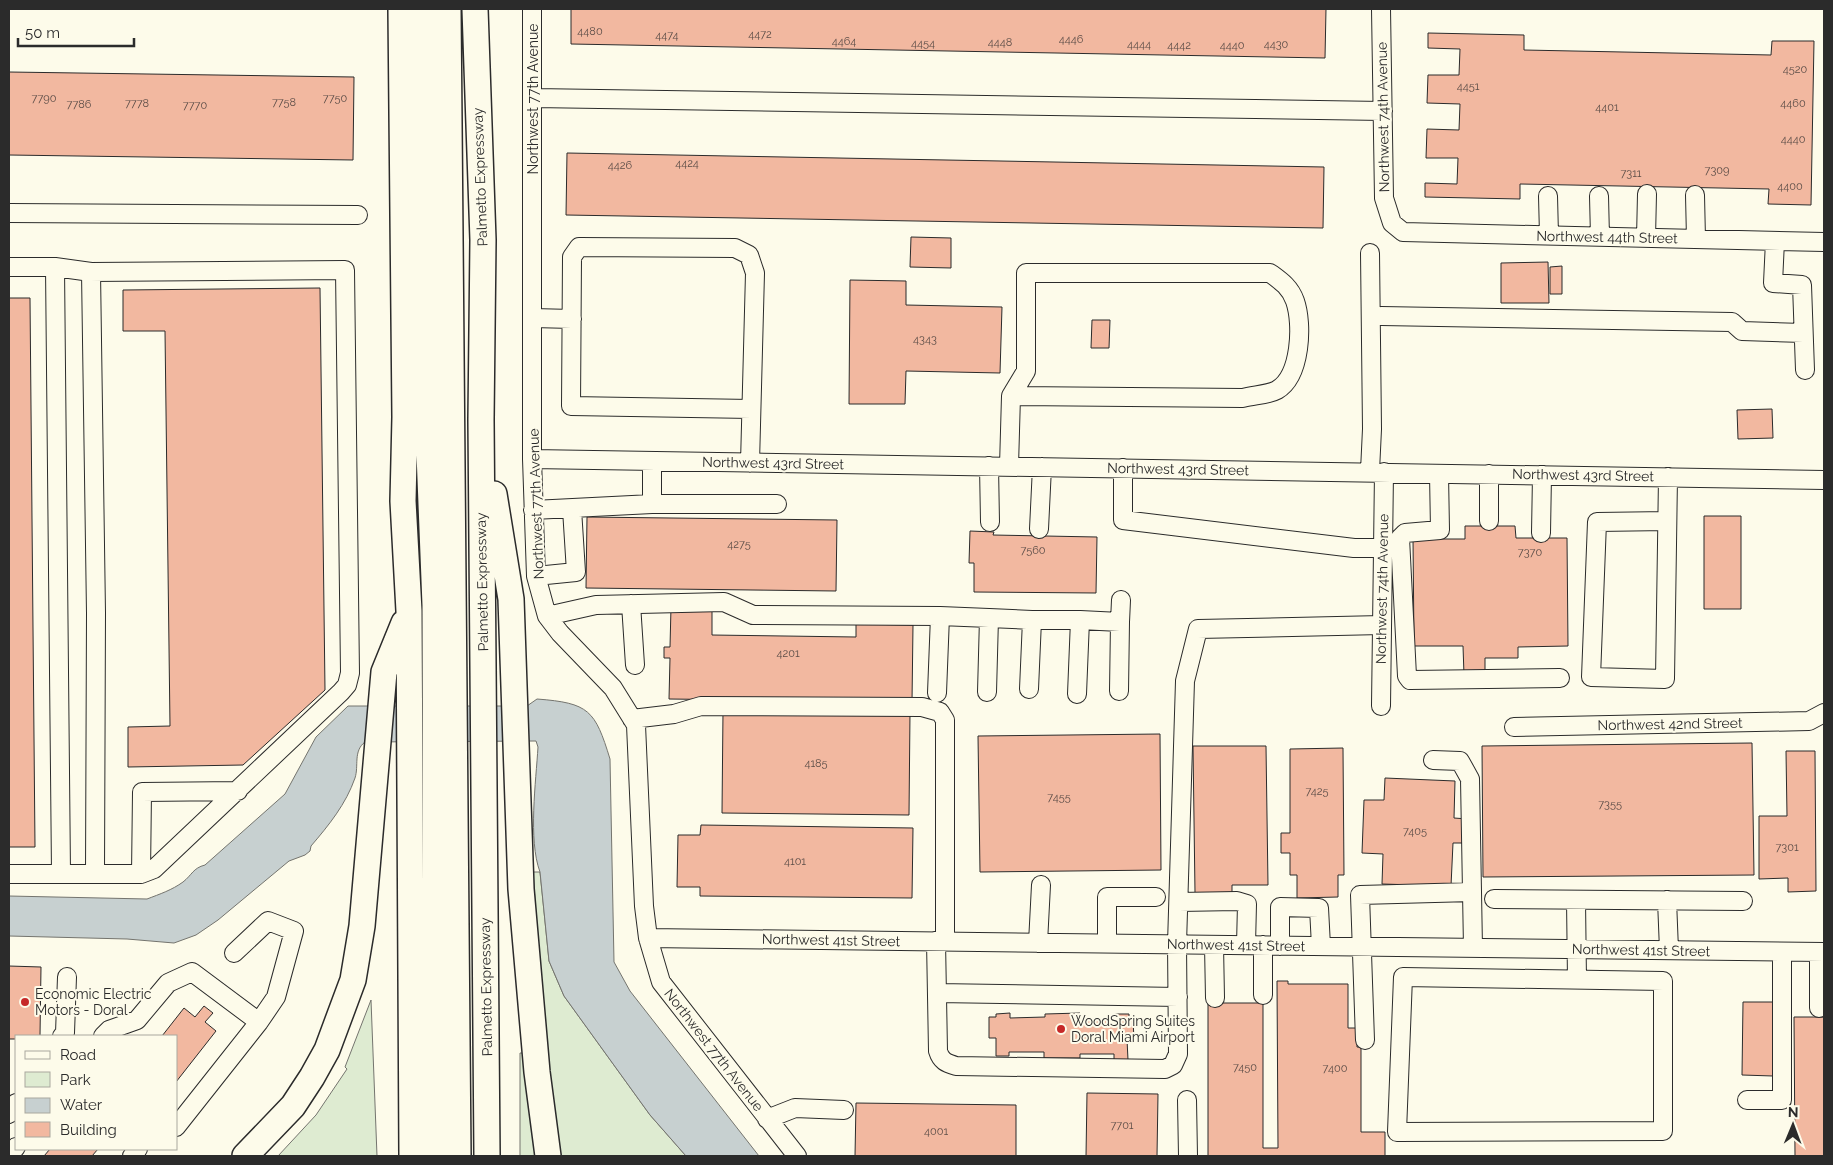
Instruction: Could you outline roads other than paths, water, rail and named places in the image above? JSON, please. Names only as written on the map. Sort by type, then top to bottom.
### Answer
[{"type":"highway","points":[[401,9],[405,407],[404,501],[408,611],[424,708],[444,745],[458,1156]]},
{"type":"highway","points":[[424,708],[430,454],[425,9]]},
{"type":"highway","points":[[412,1156],[409,752],[424,708],[448,9]]},
{"type":"highway","name":"Palmetto Expressway","points":[[475,9],[483,240],[481,420],[487,1156]]},
{"type":"highway","points":[[481,420],[511,599],[520,861],[527,964],[539,1091],[548,1156]]},
{"type":"highway","points":[[245,1156],[293,1106],[312,1077],[327,1050],[353,980],[362,926],[384,672],[408,611]]},
{"type":"highway","points":[[436,1156],[444,745]]},
{"type":"highway","points":[[486,1034],[499,1156]]},
{"type":"street","name":"Northwest 77th Avenue","points":[[532,9],[534,98],[532,459],[536,576],[547,616],[560,633],[613,688],[636,725],[644,906],[648,938],[661,982],[797,1156]]},
{"type":"street","name":"Northwest 74th Avenue","points":[[1381,9],[1384,198],[1392,223]]},
{"type":"street","points":[[534,98],[1383,111]]},
{"type":"street","points":[[1646,194],[1646,238]]},
{"type":"street","points":[[1695,195],[1696,239]]},
{"type":"street","points":[[1548,196],[1549,235]]},
{"type":"street","points":[[1599,196],[1600,236]]},
{"type":"street","points":[[9,213],[358,215]]},
{"type":"street","name":"Northwest 44th Street","points":[[1392,223],[1403,232],[1824,242]]},
{"type":"street","points":[[1775,241],[1773,283],[1802,285],[1805,370]]},
{"type":"street","points":[[750,463],[752,409],[755,273],[749,255],[735,248],[579,247],[572,257],[571,406],[752,409]]},
{"type":"street","name":"Northwest 74th Avenue","points":[[1370,253],[1372,429],[1383,548],[1380,706]]},
{"type":"street","points":[[9,267],[55,267],[91,272],[345,270],[349,680],[341,692],[148,872],[9,874]]},
{"type":"street","points":[[55,267],[61,873]]},
{"type":"street","points":[[91,272],[96,613],[95,874]]},
{"type":"street","points":[[1009,466],[1011,396],[1026,371],[1026,273],[1270,272],[1286,285],[1295,301],[1298,322],[1297,357],[1292,374],[1277,390],[1243,398],[1011,396]]},
{"type":"street","points":[[1382,316],[1732,322],[1742,331],[1803,333]]},
{"type":"street","points":[[533,318],[572,319]]},
{"type":"street","name":"Northwest 43rd Street","points":[[532,459],[1824,480]]},
{"type":"street","points":[[652,462],[652,504]]},
{"type":"street","points":[[989,466],[990,522]]},
{"type":"street","points":[[1039,529],[1042,467]]},
{"type":"street","points":[[1123,468],[1123,520],[1354,548],[1383,548]]},
{"type":"street","points":[[1439,474],[1440,530],[1404,533],[1400,538],[1407,676],[1410,680],[1560,678]]},
{"type":"street","points":[[1489,474],[1489,521]]},
{"type":"street","points":[[1541,533],[1542,475]]},
{"type":"street","points":[[1667,522],[1597,522],[1591,677],[1665,679],[1668,477]]},
{"type":"street","points":[[533,510],[652,504],[777,504]]},
{"type":"street","points":[[536,576],[576,572],[572,509]]},
{"type":"street","points":[[1119,691],[1121,600]]},
{"type":"street","points":[[547,616],[596,605],[724,602],[753,615],[940,616],[1120,622]]},
{"type":"street","points":[[631,604],[635,664]]},
{"type":"street","points":[[937,693],[940,616]]},
{"type":"street","points":[[986,692],[990,618]]},
{"type":"street","points":[[1029,689],[1032,620]]},
{"type":"street","points":[[1077,694],[1080,620]]},
{"type":"street","points":[[632,719],[674,714],[701,706],[922,707],[940,712],[945,720],[941,941],[937,993],[938,1051],[943,1060],[956,1066],[1169,1068],[1177,1060],[1178,1054],[1177,944],[1184,681],[1198,630],[1382,625]]},
{"type":"street","name":"Northwest 42nd Street","points":[[1514,727],[1808,721],[1824,714]]},
{"type":"street","points":[[1433,760],[1460,761],[1470,779],[1473,948]]},
{"type":"street","points":[[148,872],[142,792],[238,790]]},
{"type":"street","points":[[1038,943],[1041,885]]},
{"type":"street","points":[[1365,1040],[1360,896],[1472,892]]},
{"type":"street","points":[[1107,943],[1107,897],[1156,896]]},
{"type":"street","points":[[1494,899],[1743,901]]},
{"type":"street","points":[[1576,900],[1577,980]]},
{"type":"street","points":[[1667,900],[1669,950]]},
{"type":"street","points":[[1179,902],[1237,901],[1247,904],[1263,945],[1263,995]]},
{"type":"street","points":[[1263,945],[1280,907],[1319,908],[1321,946]]},
{"type":"street","points":[[178,1124],[259,1022],[276,997],[294,931],[268,921],[234,953]]},
{"type":"street","name":"Northwest 41st Street","points":[[648,938],[1822,952]]},
{"type":"street","points":[[1214,945],[1215,998]]},
{"type":"street","points":[[1747,1100],[1782,1100],[1782,952]]},
{"type":"street","points":[[1819,1008],[1822,952]]},
{"type":"street","points":[[104,1035],[109,1030],[137,1020],[168,983],[192,972],[259,1022]]},
{"type":"street","points":[[63,1035],[65,1033],[67,977]]},
{"type":"street","points":[[1403,977],[1577,980],[1663,981],[1663,1131],[1397,1132],[1403,977]]},
{"type":"street","points":[[937,993],[1178,997]]},
{"type":"street","points":[[1187,1100],[1188,1156]]},
{"type":"street","points":[[767,1119],[795,1108],[844,1110]]},
{"type":"water","points":[[537,699],[568,703],[587,712],[600,730],[610,759],[614,962],[630,991],[759,1156],[686,1156],[650,1115],[564,996],[549,961],[540,872],[534,844],[538,747],[536,741],[365,742],[359,750],[355,778],[347,797],[311,846],[310,851],[289,861],[218,920],[196,935],[174,943],[127,939],[9,936],[9,896],[147,899],[170,890],[183,882],[285,794],[316,737],[348,706],[527,706]]},
{"type":"place","name":"Economic Electric Motors - Doral","points":[[25,1002]]},
{"type":"place","name":"WoodSpring Suites Doral Miami Airport","points":[[1061,1029]]}]
